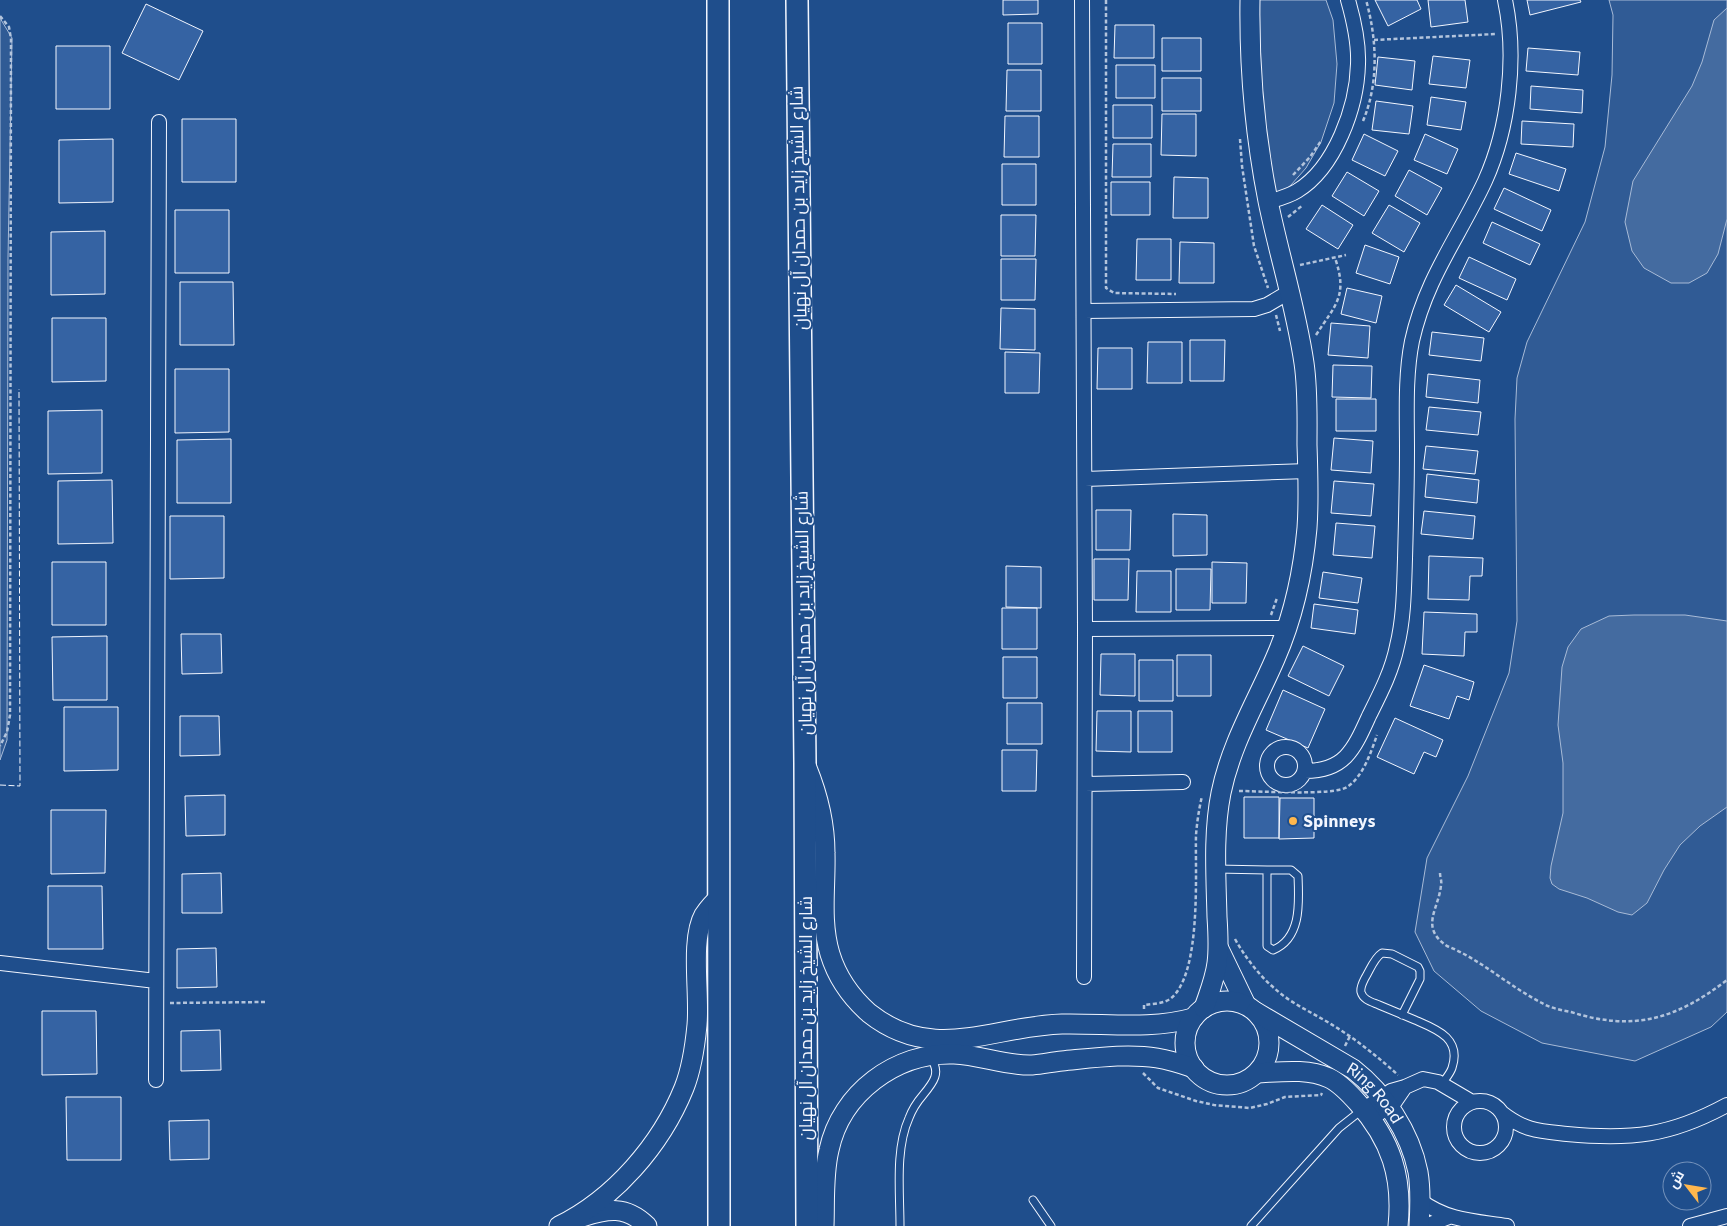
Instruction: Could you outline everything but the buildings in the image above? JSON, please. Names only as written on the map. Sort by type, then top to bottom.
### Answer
[{"type":"main road","points":[[718,0],[719,1226]]},
{"type":"main road","name":"شارع الشيخ زايد بن حمدان آل نهيان","points":[[797,0],[805,763],[807,1226]]},
{"type":"street","points":[[1082,0],[1085,479],[1084,977]]},
{"type":"street","points":[[1218,949],[1251,1008],[1265,1026],[1270,1042],[1264,1064],[1257,1073],[1245,1081],[1231,1085],[1217,1084],[1204,1078],[1194,1068],[1187,1056],[1185,1043],[1187,1030],[1199,1013],[1214,979],[1218,949],[1217,825],[1221,795],[1228,765],[1238,737],[1276,657],[1294,603],[1303,562],[1307,526],[1308,471],[1305,365],[1299,331],[1268,202],[1259,148],[1252,89],[1249,31],[1250,0]]},
{"type":"street","points":[[1268,202],[1296,192],[1308,184],[1328,159],[1343,131],[1356,87],[1358,64],[1358,41],[1348,0]]},
{"type":"street","points":[[1305,771],[1329,768],[1350,754],[1385,684],[1397,648],[1404,592],[1407,499],[1407,377],[1412,342],[1421,308],[1432,279],[1481,188],[1499,145],[1507,106],[1509,70],[1509,33],[1505,0]]},
{"type":"street","points":[[156,1080],[159,122]]},
{"type":"street","points":[[1084,311],[1254,309],[1267,306],[1289,292]]},
{"type":"street","points":[[1085,479],[1308,471]]},
{"type":"street","points":[[1085,630],[1287,628]]},
{"type":"street","points":[[805,763],[817,798],[824,834],[824,918],[827,943],[840,978],[854,998],[863,1007],[896,1030],[924,1039],[940,1040],[970,1038],[1061,1024],[1120,1026],[1169,1024],[1199,1013],[1214,1003],[1224,1000],[1236,1001],[1251,1008]]},
{"type":"street","points":[[1085,784],[1183,782]]},
{"type":"street","points":[[562,1224],[603,1197],[641,1160],[668,1122],[677,1105],[691,1067],[698,1024],[699,998],[696,943],[698,929],[704,916],[719,898]]},
{"type":"street","points":[[0,963],[156,981]]},
{"type":"street","name":"Ring Road","points":[[1251,1008],[1353,1068],[1366,1079],[1385,1102],[1400,1125],[1418,1171],[1421,1201],[1419,1226]]},
{"type":"street","points":[[1120,1026],[1120,1057]]},
{"type":"street","points":[[824,1226],[826,1162],[833,1136],[844,1113],[860,1092],[880,1076],[903,1063],[928,1056],[954,1054],[1020,1065],[1142,1057],[1167,1060],[1194,1068]]},
{"type":"street","name":"Ring Road","points":[[1257,1073],[1296,1071],[1314,1074],[1330,1078],[1348,1092],[1367,1114],[1386,1141],[1396,1171],[1400,1202],[1398,1226]]},
{"type":"street","points":[[1367,1114],[1385,1102],[1398,1099],[1405,1087],[1423,1079],[1444,1085],[1472,1102]]},
{"type":"street","points":[[1444,1085],[1459,1112]]},
{"type":"street","points":[[1533,1130],[1501,1142],[1489,1151],[1475,1152],[1468,1150],[1457,1140],[1454,1133],[1455,1118],[1459,1112],[1465,1105],[1481,1100],[1497,1107],[1516,1124],[1533,1130],[1614,1138],[1647,1135],[1678,1127],[1727,1105]]},
{"type":"street","points":[[1501,1142],[1505,1131],[1505,1119],[1502,1113]]},
{"type":"street","points":[[1421,1201],[1448,1217],[1507,1226]]},
{"type":"street","points":[[562,1224],[599,1212],[613,1210],[626,1212],[638,1218],[647,1226]]},
{"type":"street","points":[[1690,1226],[1727,1216]]},
{"type":"street","points":[[1425,1226],[1448,1217]]},
{"type":"lane","points":[[1216,869],[1291,870],[1298,876],[1297,921],[1295,929],[1284,944],[1273,950],[1267,946],[1267,870]]},
{"type":"lane","points":[[1402,1015],[1420,979],[1420,971],[1418,967],[1392,954],[1382,953],[1378,956],[1363,982],[1360,988],[1361,994],[1364,999],[1402,1015],[1440,1030],[1449,1040],[1454,1052],[1452,1069],[1444,1085]]},
{"type":"lane","points":[[900,1226],[902,1139],[907,1122],[915,1106],[935,1080],[935,1066],[928,1056]]},
{"type":"lane","points":[[1251,1226],[1339,1128],[1367,1114]]},
{"type":"lane","points":[[1033,1200],[1051,1226]]},
{"type":"path","points":[[1106,0],[1106,288],[1114,293],[1180,294]]},
{"type":"path","points":[[0,16],[9,28],[11,69],[10,715],[7,732],[0,746]]},
{"type":"path","points":[[1358,41],[1509,33]]},
{"type":"path","points":[[1287,180],[1310,157],[1323,137]]},
{"type":"path","points":[[1299,266],[1346,255]]},
{"type":"path","points":[[1316,335],[1341,294],[1341,274],[1335,258]]},
{"type":"path","points":[[1262,291],[1268,287]]},
{"type":"path","points":[[1440,873],[1441,885],[1432,916],[1432,924],[1437,937],[1447,946],[1543,1004],[1597,1019],[1620,1022],[1637,1021],[1685,1008],[1700,1000],[1727,980]]},
{"type":"path","points":[[1143,1026],[1144,1005],[1157,1004],[1170,999],[1183,982],[1188,966],[1196,920]]},
{"type":"path","points":[[156,1003],[265,1002]]},
{"type":"path","points":[[1142,1057],[1143,1074],[1158,1088],[1196,1101],[1214,1104],[1250,1108],[1285,1097],[1322,1095],[1330,1078]]},
{"type":"shaded area","points":[[1253,0],[1326,0],[1333,20],[1337,64],[1334,103],[1321,142],[1306,168],[1280,194],[1269,191]]},
{"type":"shaded area","points":[[1609,0],[1727,0],[1727,1012],[1711,1027],[1635,1061],[1542,1043],[1481,1011],[1434,971],[1415,932],[1427,858],[1468,776],[1509,673],[1517,621],[1515,419],[1517,378],[1527,342],[1585,222],[1605,147],[1612,75],[1613,15]]},
{"type":"shaded area","points":[[1727,8],[1727,219],[1718,254],[1707,273],[1689,283],[1671,283],[1644,268],[1632,251],[1625,222],[1633,181],[1692,86],[1702,62],[1714,20]]},
{"type":"shaded area","points":[[0,18],[12,38],[8,259],[7,740],[0,760]]},
{"type":"shaded area","points":[[1685,615],[1727,621],[1727,807],[1700,826],[1680,845],[1664,870],[1647,903],[1632,915],[1618,912],[1587,898],[1559,889],[1552,884],[1550,878],[1563,813],[1563,763],[1558,725],[1562,667],[1568,647],[1581,629],[1609,616]]},
{"type":"fence","points":[[0,785],[20,786],[19,389]]},
{"type":"place","name":"Spinneys","points":[[1293,821]]}]
